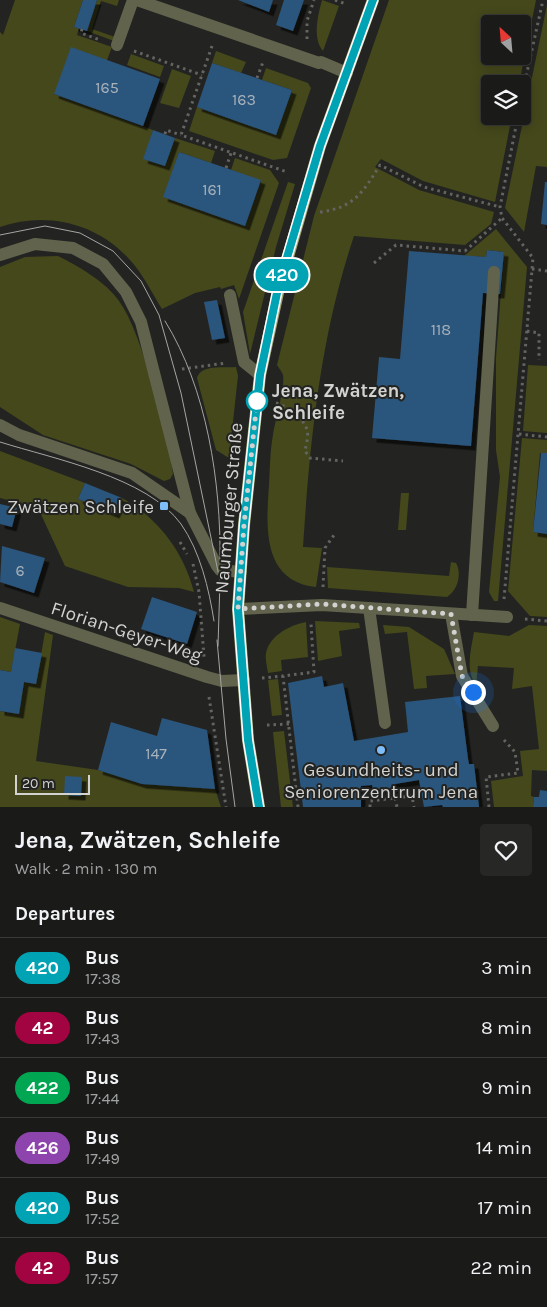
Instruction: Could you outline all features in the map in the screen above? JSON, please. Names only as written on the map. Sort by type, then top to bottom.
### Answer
[{"type":"main road","name":"Naumburger Straße","points":[[259,807],[248,740],[238,609],[260,375],[278,288],[320,146],[373,0]]},
{"type":"street","points":[[117,46],[135,0],[307,59],[321,62],[347,74]]},
{"type":"street","points":[[0,255],[35,244],[73,248],[103,264],[126,292],[141,322],[190,513],[220,570],[241,572]]},
{"type":"street","points":[[472,615],[494,272]]},
{"type":"street","points":[[230,295],[244,362],[260,375]]},
{"type":"street","points":[[0,425],[18,435],[132,473],[190,513]]},
{"type":"street","points":[[238,609],[296,604],[507,617]]},
{"type":"street","name":"Florian-Geyer-Weg","points":[[0,608],[206,677],[222,681],[244,680]]},
{"type":"street","points":[[369,608],[384,723]]},
{"type":"street","points":[[451,614],[462,676],[493,726]]},
{"type":"path","points":[[307,59],[307,20],[314,0]]},
{"type":"path","points":[[336,0],[346,4]]},
{"type":"path","points":[[526,75],[542,0]]},
{"type":"path","points":[[82,29],[80,33],[202,75]]},
{"type":"path","points":[[181,135],[212,46],[220,49]]},
{"type":"path","points":[[254,61],[272,67]]},
{"type":"path","points":[[504,590],[533,258],[502,218],[500,207],[516,125]]},
{"type":"path","points":[[164,134],[166,130],[287,172]]},
{"type":"path","points":[[226,168],[231,153]]},
{"type":"path","points":[[300,214],[330,211],[351,203],[362,194],[380,165],[424,187],[500,207]]},
{"type":"path","points":[[374,263],[396,245],[465,251],[502,218]]},
{"type":"path","points":[[532,269],[547,271]]},
{"type":"path","points":[[527,331],[539,333],[539,360]]},
{"type":"path","points":[[182,369],[214,364]]},
{"type":"path","points":[[274,403],[283,405],[304,425],[308,432],[305,451],[310,458],[342,461]]},
{"type":"path","points":[[519,434],[547,437]]},
{"type":"path","points":[[323,586],[325,548],[334,535]]},
{"type":"path","points":[[180,542],[193,563],[199,592],[205,658]]},
{"type":"path","points":[[262,678],[314,672],[310,618]]},
{"type":"path","points":[[523,619],[547,621]]},
{"type":"path","points":[[283,676],[298,807]]},
{"type":"path","points":[[208,689],[226,807]]},
{"type":"path","points":[[267,725],[289,724]]},
{"type":"path","points":[[489,807],[486,777],[518,773],[514,752],[493,726]]},
{"type":"path","points":[[370,807],[370,802],[412,796],[414,807]]},
{"type":"path","points":[[396,798],[397,807]]},
{"type":"green space","points":[[15,0],[83,0],[74,27],[79,28],[77,35],[112,47],[107,60],[54,94],[153,130],[144,159],[165,166],[175,138],[215,151],[211,163],[179,152],[164,197],[245,226],[261,181],[231,170],[235,158],[270,170],[279,183],[239,299],[234,285],[195,293],[162,309],[135,265],[117,247],[102,237],[86,229],[53,221],[17,222],[0,227],[0,32],[3,35]]},
{"type":"green space","points":[[97,0],[119,0],[117,6],[101,1],[92,29],[115,37],[114,41],[87,31]]},
{"type":"green space","points":[[322,0],[339,6],[323,51],[317,33]]},
{"type":"green space","points":[[389,0],[536,0],[531,25],[531,15],[481,15],[481,65],[523,65],[521,75],[481,75],[481,125],[510,125],[495,202],[423,181],[381,159],[375,167],[419,190],[494,212],[491,224],[465,245],[354,236],[333,312],[318,390],[313,429],[303,547],[322,548],[316,587],[298,583],[285,574],[271,550],[268,534],[267,518],[271,447],[283,381],[283,375],[277,365],[314,216]]},
{"type":"green space","points":[[547,5],[547,167],[536,166],[524,232],[505,208],[522,125],[531,125],[531,82]]},
{"type":"green space","points":[[216,51],[246,62],[241,73],[212,63]]},
{"type":"green space","points":[[131,54],[164,66],[160,77],[127,65]]},
{"type":"green space","points":[[266,68],[308,83],[311,88],[287,158],[273,160],[189,131],[197,107],[276,134],[292,90],[262,80]]},
{"type":"green space","points":[[172,69],[191,76],[179,108],[160,103]]},
{"type":"green space","points":[[288,182],[295,184],[276,247],[250,354],[243,312]]},
{"type":"green space","points":[[496,229],[527,267],[498,601],[494,601],[489,592],[500,477],[496,450],[496,358],[504,252],[487,250],[486,257],[464,256]]},
{"type":"green space","points":[[58,256],[83,270],[107,287],[119,301],[128,316],[143,355],[156,400],[171,460],[173,474],[170,479],[164,481],[131,464],[43,435],[0,407],[0,267],[25,257]]},
{"type":"green space","points":[[528,365],[547,366],[547,433],[523,431]]},
{"type":"green space","points":[[236,367],[238,376],[229,458],[216,450],[197,378],[199,374],[208,369]]},
{"type":"green space","points":[[522,438],[547,440],[547,453],[540,453],[533,532],[547,534],[547,617],[530,616],[508,591]]},
{"type":"green space","points":[[0,451],[85,483],[78,499],[115,514],[122,498],[135,506],[158,526],[168,538],[184,563],[194,592],[179,588],[128,587],[65,566],[38,508],[0,498]]},
{"type":"green space","points":[[401,493],[409,493],[406,530],[398,530]]},
{"type":"green space","points":[[451,562],[456,563],[459,577],[454,590],[447,597],[328,588],[327,567],[449,576]]},
{"type":"green space","points":[[0,617],[20,624],[11,672],[0,670]]},
{"type":"green space","points":[[315,621],[359,623],[360,628],[339,631],[342,656],[318,661]]},
{"type":"green space","points":[[306,622],[308,657],[281,660],[282,671],[268,673],[266,655],[272,641],[287,628]]},
{"type":"green space","points":[[383,625],[409,627],[444,649],[455,674],[426,676],[427,688],[414,689],[407,632],[385,634]]},
{"type":"green space","points":[[529,625],[547,626],[547,771],[532,770],[531,796],[534,797],[533,807],[494,807],[491,781],[523,776],[520,751],[539,749],[532,686],[512,689],[514,668],[478,666],[476,686],[470,666],[470,653],[474,632],[509,636]]},
{"type":"green space","points":[[45,632],[53,635],[36,761],[98,770],[142,784],[215,789],[221,807],[0,807],[0,711],[19,714],[24,682],[36,684]]},
{"type":"green space","points":[[278,679],[282,715],[272,716],[268,680]]},
{"type":"green space","points":[[284,731],[293,807],[281,807],[273,732]]},
{"type":"building","points":[[83,0],[97,0],[87,31],[74,27]]},
{"type":"building","points":[[238,0],[273,0],[269,12]]},
{"type":"building","points":[[284,0],[304,0],[293,31],[276,25]]},
{"type":"building","points":[[71,47],[160,79],[143,126],[54,94]]},
{"type":"building","points":[[212,63],[292,90],[276,135],[197,107]]},
{"type":"building","points":[[153,130],[175,138],[165,166],[143,159]]},
{"type":"building","points":[[179,152],[261,180],[245,226],[163,197]]},
{"type":"building","points":[[545,182],[547,182],[547,225],[541,224]]},
{"type":"building","points":[[487,250],[504,252],[500,294],[483,293],[471,446],[372,438],[379,357],[400,359],[409,251],[486,257]]},
{"type":"building","points":[[217,300],[225,338],[212,340],[204,302]]},
{"type":"building","points":[[541,453],[547,453],[547,534],[533,532]]},
{"type":"building","points":[[85,483],[122,498],[115,514],[78,499]]},
{"type":"building","points":[[0,504],[17,508],[12,527],[0,524]]},
{"type":"building","points":[[2,546],[45,558],[34,593],[0,582]]},
{"type":"building","points":[[152,597],[197,612],[187,644],[141,629]]},
{"type":"building","points":[[15,648],[42,653],[36,684],[24,682],[19,714],[0,711],[0,670],[11,672]]},
{"type":"building","name":"Gesundheits- und Seniorenzentrum Jena","points":[[322,676],[324,687],[343,683],[354,741],[408,732],[405,702],[460,696],[468,759],[469,764],[474,764],[479,807],[443,807],[442,805],[424,807],[419,780],[395,784],[395,789],[373,790],[372,785],[361,786],[361,807],[303,807],[288,683]]},
{"type":"building","points":[[162,718],[207,730],[215,789],[142,784],[98,770],[111,722],[157,736]]},
{"type":"building","points":[[65,776],[82,777],[81,796],[64,795]]},
{"type":"building","points":[[540,790],[547,791],[547,807],[533,807],[534,797],[539,797]]},
{"type":"tram line","points":[[0,235],[45,226],[80,233],[113,251],[141,281],[159,315],[181,393],[220,581],[218,646]]},
{"type":"tram line","points":[[165,321],[191,376],[209,437],[218,500],[220,561]]},
{"type":"tram line","points":[[0,442],[98,472],[146,494],[166,508],[181,524],[193,546],[206,583],[214,621]]},
{"type":"tram line","points":[[217,640],[226,739],[235,807]]},
{"type":"bus line","name":"420","points":[[259,807],[248,740],[238,609],[244,525],[260,375],[278,288],[320,146],[373,0]]},
{"type":"place","name":"Jena, Zwätzen, Schleife","points":[[257,401]]},
{"type":"place","name":"Zwätzen Schleife","points":[[164,506]]},
{"type":"place","name":"Gesundheits- und Seniorenzentrum Jena","points":[[381,750]]},
{"type":"route","points":[[257,401],[244,525],[238,609],[296,604],[322,604],[451,614],[462,676],[473,692]]}]
